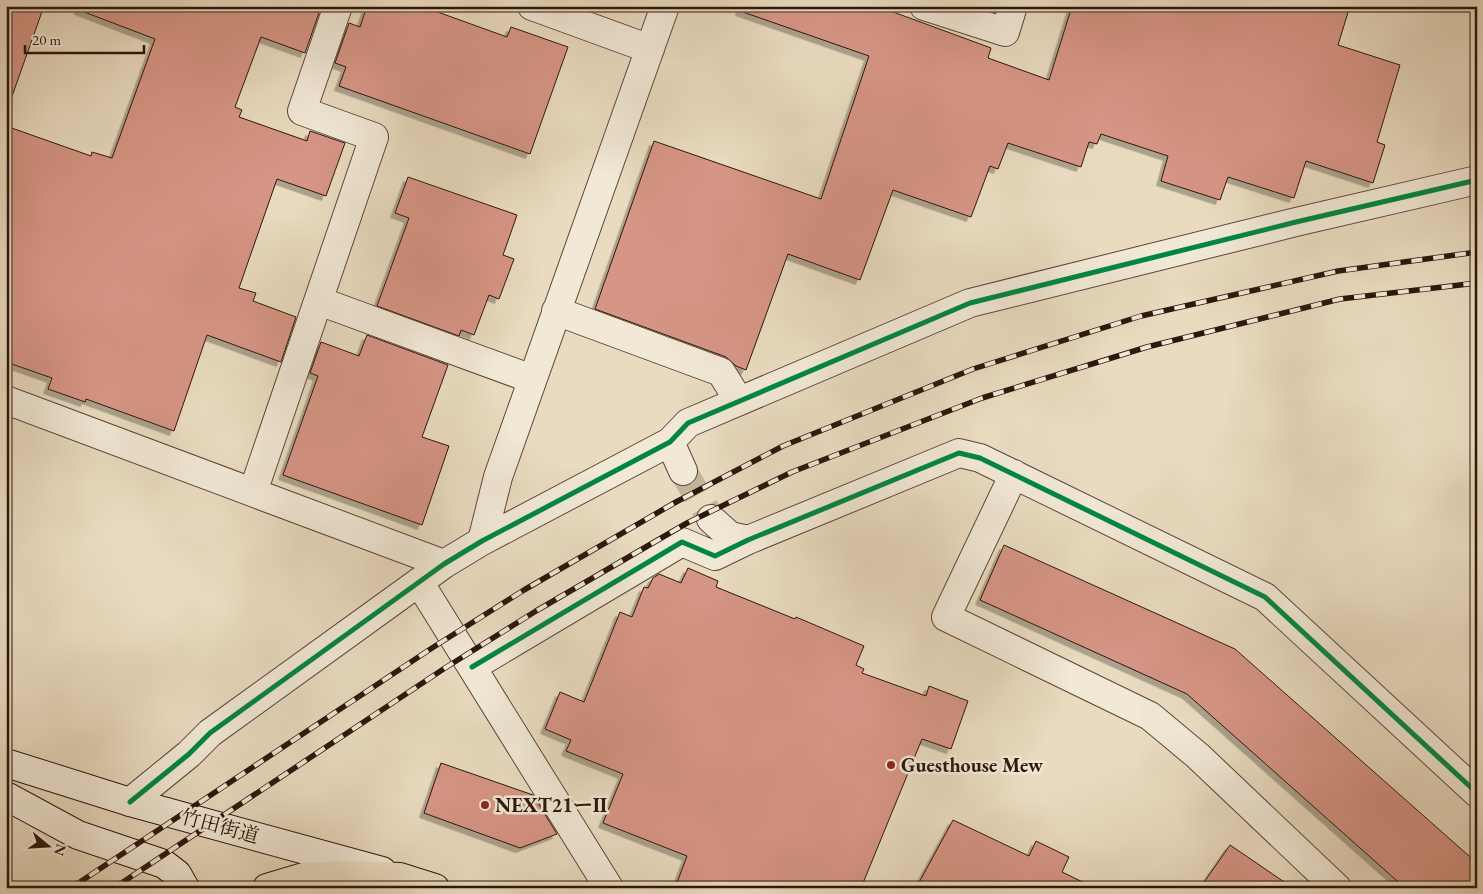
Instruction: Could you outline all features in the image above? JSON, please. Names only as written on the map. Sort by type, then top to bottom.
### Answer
[{"type":"highway","points":[[267,888],[304,877],[342,875],[400,876]]},
{"type":"highway","name":"竹田街道","points":[[400,876],[435,888]]},
{"type":"street","points":[[253,492],[374,137],[302,111],[338,6]]},
{"type":"street","points":[[532,6],[650,49]]},
{"type":"street","points":[[482,541],[498,477],[665,6]]},
{"type":"street","points":[[924,6],[1005,32],[1013,6]]},
{"type":"street","points":[[130,802],[189,754],[210,733],[444,564],[482,541],[670,442],[688,423],[970,304],[1296,222],[1477,180]]},
{"type":"street","points":[[319,301],[532,379]]},
{"type":"street","points":[[556,311],[721,372],[739,401]]},
{"type":"street","points":[[6,400],[444,564]]},
{"type":"street","points":[[670,442],[683,470]]},
{"type":"street","points":[[472,667],[682,542],[714,556],[748,540],[958,453],[980,458],[1265,597],[1477,793]]},
{"type":"street","points":[[1014,474],[946,617],[1150,716],[1198,756],[1337,888]]},
{"type":"street","points":[[711,519],[730,536],[748,540]]},
{"type":"street","points":[[419,582],[609,888]]},
{"type":"street","name":"竹田街道","points":[[6,763],[130,802],[400,876]]},
{"type":"street","points":[[6,796],[78,835],[164,864],[177,874],[185,888]]},
{"type":"building","points":[[6,6],[44,6],[11,99],[6,99]]},
{"type":"building","points":[[79,6],[299,6],[319,13],[305,53],[261,37],[235,107],[242,110],[239,117],[307,141],[310,131],[345,143],[326,196],[277,179],[239,288],[256,293],[253,301],[296,317],[281,362],[207,335],[174,431],[86,399],[85,402],[48,389],[52,378],[6,362],[6,126],[91,156],[92,152],[112,158],[155,39],[79,10]]},
{"type":"building","points":[[367,6],[421,6],[507,37],[511,27],[568,47],[530,154],[339,86],[346,67],[335,63],[349,23],[360,27]]},
{"type":"building","points":[[741,6],[877,6],[991,48],[988,58],[1049,80],[1072,6],[1350,6],[1338,45],[1400,65],[1377,142],[1385,145],[1373,183],[1306,161],[1294,198],[1228,177],[1220,200],[1161,181],[1168,156],[1101,134],[1097,144],[1089,142],[1081,167],[1008,143],[998,169],[990,166],[971,217],[893,190],[860,280],[788,254],[746,370],[736,366],[726,357],[595,309],[654,141],[821,199],[869,56],[740,11]]},
{"type":"building","points":[[408,177],[517,215],[503,255],[514,259],[499,299],[489,295],[474,335],[461,330],[459,336],[377,306],[409,218],[395,213]]},
{"type":"building","points":[[367,335],[448,365],[422,437],[449,446],[422,525],[283,475],[318,376],[310,373],[321,342],[359,356]]},
{"type":"building","points":[[1004,545],[1235,649],[1477,863],[1477,888],[1405,888],[1187,694],[980,600]]},
{"type":"building","points":[[688,568],[718,581],[716,587],[795,619],[796,617],[864,646],[856,665],[864,669],[862,673],[926,696],[929,686],[968,701],[951,749],[922,739],[861,888],[675,888],[687,856],[603,823],[623,774],[566,751],[571,740],[545,729],[560,692],[584,702],[620,612],[632,617],[644,587],[648,588],[653,578],[659,574],[681,583]]},
{"type":"building","name":"NEXT21ーⅡ","points":[[441,763],[533,795],[557,834],[520,848],[424,813]]},
{"type":"building","points":[[953,820],[1029,856],[1036,841],[1069,857],[1062,872],[1095,888],[916,888]]},
{"type":"building","points":[[1230,845],[1293,888],[1200,888]]},
{"type":"tunnel","points":[[683,471],[711,519]]},
{"type":"railway","points":[[71,888],[432,648],[524,590],[676,502],[783,446],[973,369],[1141,316],[1338,271],[1477,252]]},
{"type":"railway","points":[[114,888],[445,668],[536,611],[687,523],[792,472],[982,398],[1147,347],[1340,299],[1477,283]]},
{"type":"cycle path","points":[[130,802],[189,754],[210,733],[444,564],[482,541],[670,442],[688,423],[970,303],[1296,222],[1477,180]]},
{"type":"cycle path","points":[[472,667],[682,542],[715,556],[748,540],[959,453],[980,458],[1265,597],[1477,793]]},
{"type":"place","name":"Guesthouse Mew","points":[[891,765]]},
{"type":"place","name":"NEXT21ーⅡ","points":[[485,805]]}]
